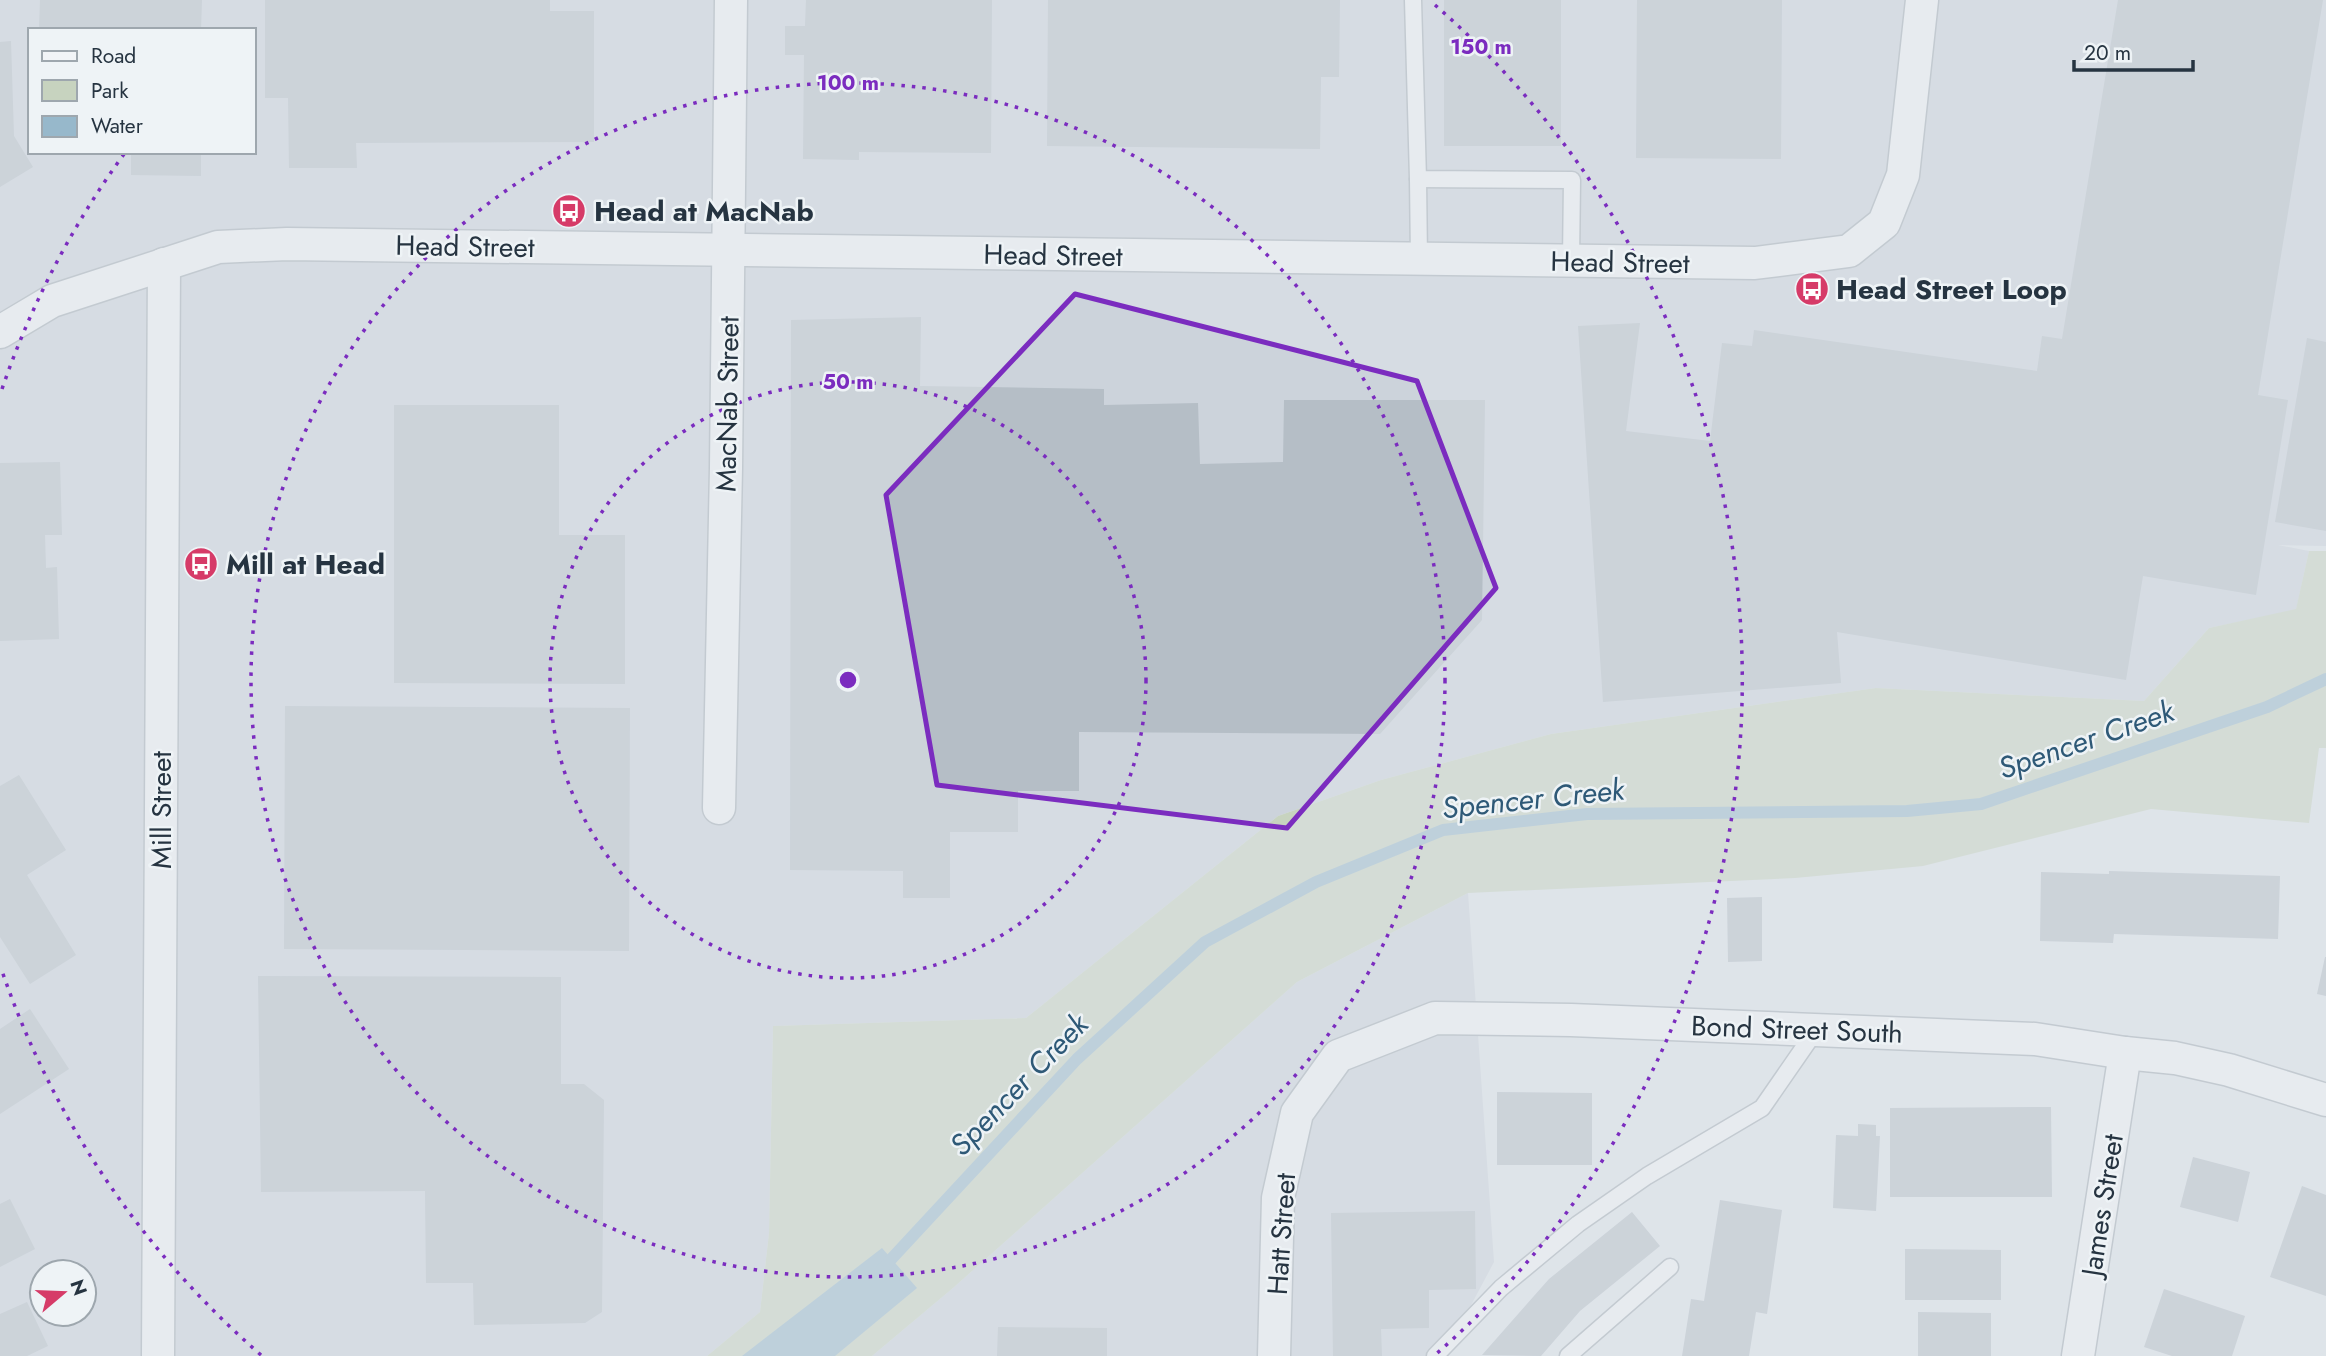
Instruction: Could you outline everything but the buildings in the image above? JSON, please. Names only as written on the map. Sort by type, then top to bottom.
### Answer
[{"type":"street","name":"MacNab Street","points":[[719,808],[726,468],[730,0]]},
{"type":"street","name":"Head Street","points":[[0,332],[52,301],[218,247],[287,244],[1755,263],[1849,251],[1884,223],[1903,175],[1922,0]]},
{"type":"street","name":"Mill Street","points":[[158,1356],[164,264]]},
{"type":"street","name":"Bond Street South","points":[[1297,1113],[1338,1056],[1435,1018],[1570,1020],[2035,1039],[2175,1058],[2229,1070],[2326,1100]]},
{"type":"street","name":"James Street","points":[[2078,1356],[2125,1053]]},
{"type":"street","name":"Hatt Street","points":[[1274,1356],[1278,1198],[1297,1113]]},
{"type":"lane","points":[[1413,0],[1419,259]]},
{"type":"lane","points":[[1418,179],[1572,180],[1571,261]]},
{"type":"lane","points":[[1435,1356],[1501,1289],[1577,1224],[1647,1176],[1762,1108],[1816,1030]]},
{"type":"lane","points":[[1567,1356],[1670,1267]]},
{"type":"highlighted area","points":[[1075,294],[1417,381],[1496,588],[1287,828],[937,785],[886,495]]},
{"type":"shaded area","points":[[0,0],[2326,0],[2326,546],[2278,545],[2309,551],[2296,610],[2209,628],[2144,701],[1876,688],[1551,734],[1381,780],[1278,816],[1026,1018],[773,1026],[769,1233],[760,1312],[707,1356],[0,1356]]},
{"type":"shaded area","points":[[1468,893],[1494,1262],[1444,1356],[872,1356],[953,1288],[1297,982]]},
{"type":"green space","points":[[2309,551],[2326,551],[2326,748],[2319,748],[2309,823],[2151,809],[1923,866],[1795,878],[1468,893],[1297,982],[953,1288],[872,1356],[707,1356],[760,1312],[769,1233],[773,1026],[1026,1018],[1278,816],[1381,780],[1551,734],[1876,688],[2144,701],[2209,628],[2296,609]]},
{"type":"water","points":[[882,1248],[917,1288],[835,1356],[742,1356]]},
{"type":"waterway","name":"Spencer Creek","points":[[882,1269],[1077,1059],[1205,942],[1316,882],[1443,830],[1587,814],[1907,811],[1981,804],[2267,707],[2326,679]]},
{"type":"place","name":"Head at MacNab","points":[[569,211]]},
{"type":"place","name":"Head Street Loop","points":[[1812,289]]},
{"type":"place","name":"Mill at Head","points":[[201,564]]}]
